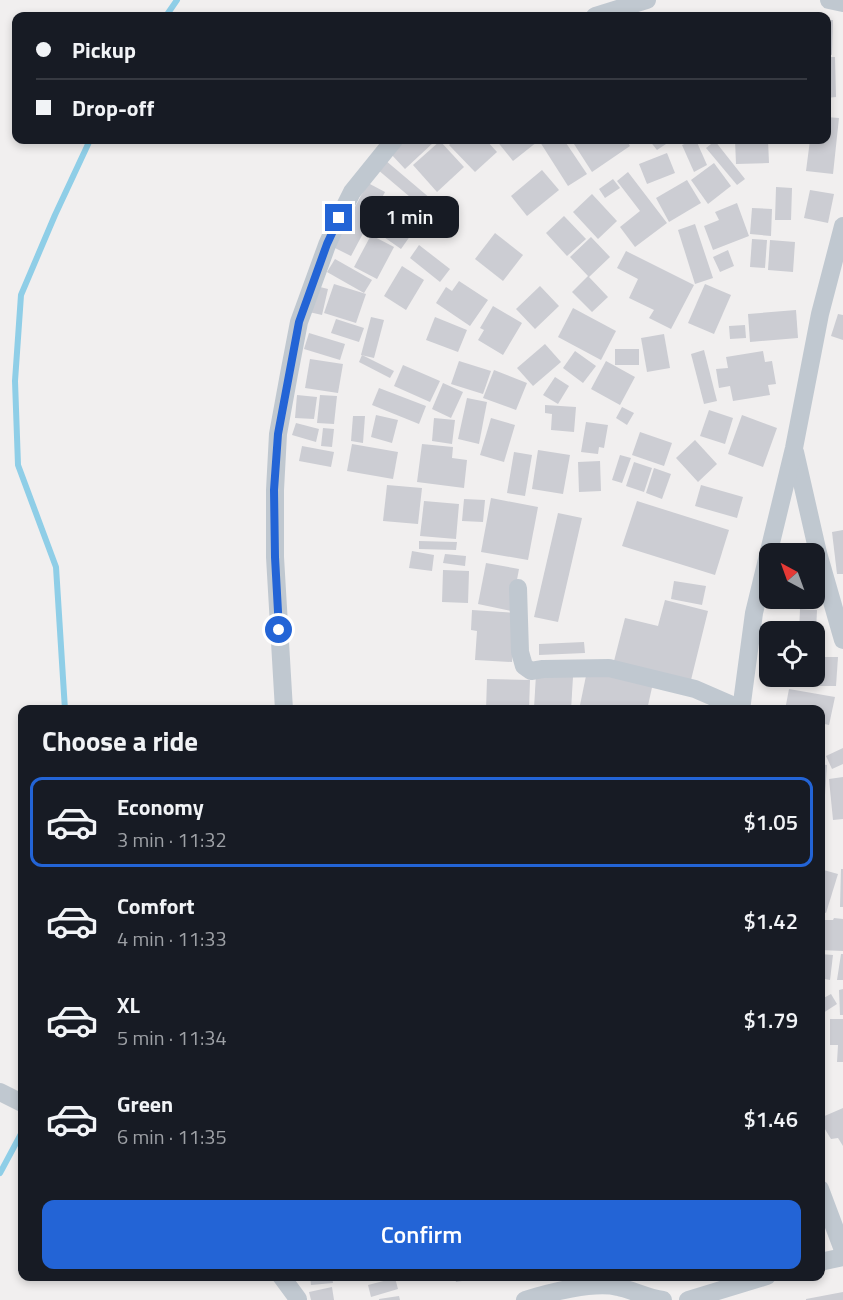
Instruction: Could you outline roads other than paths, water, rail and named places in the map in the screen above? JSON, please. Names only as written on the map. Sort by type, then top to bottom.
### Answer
[{"type":"street","points":[[608,12],[647,0]]},
{"type":"street","points":[[829,0],[843,3]]},
{"type":"street","points":[[284,705],[275,557],[274,490],[278,434],[291,363],[299,322],[327,244],[352,192],[391,144]]},
{"type":"street","points":[[742,705],[754,613],[794,447],[820,314],[843,226]]},
{"type":"street","points":[[794,447],[818,553],[843,640]]},
{"type":"street","points":[[518,588],[520,652],[524,666],[531,670],[609,668],[695,689],[732,705]]},
{"type":"street","points":[[0,1092],[18,1101]]},
{"type":"street","points":[[825,1202],[843,1250]]},
{"type":"street","points":[[825,1261],[843,1257]]},
{"type":"street","points":[[285,1281],[298,1299]]},
{"type":"street","points":[[296,1281],[298,1299]]},
{"type":"street","points":[[525,1300],[614,1281],[652,1298],[663,1300]]},
{"type":"street","points":[[688,1300],[751,1281]]},
{"type":"waterway","points":[[169,12],[177,0]]},
{"type":"waterway","points":[[65,705],[56,567],[18,465],[15,381],[21,295],[88,144]]},
{"type":"waterway","points":[[0,1173],[18,1139]]}]
